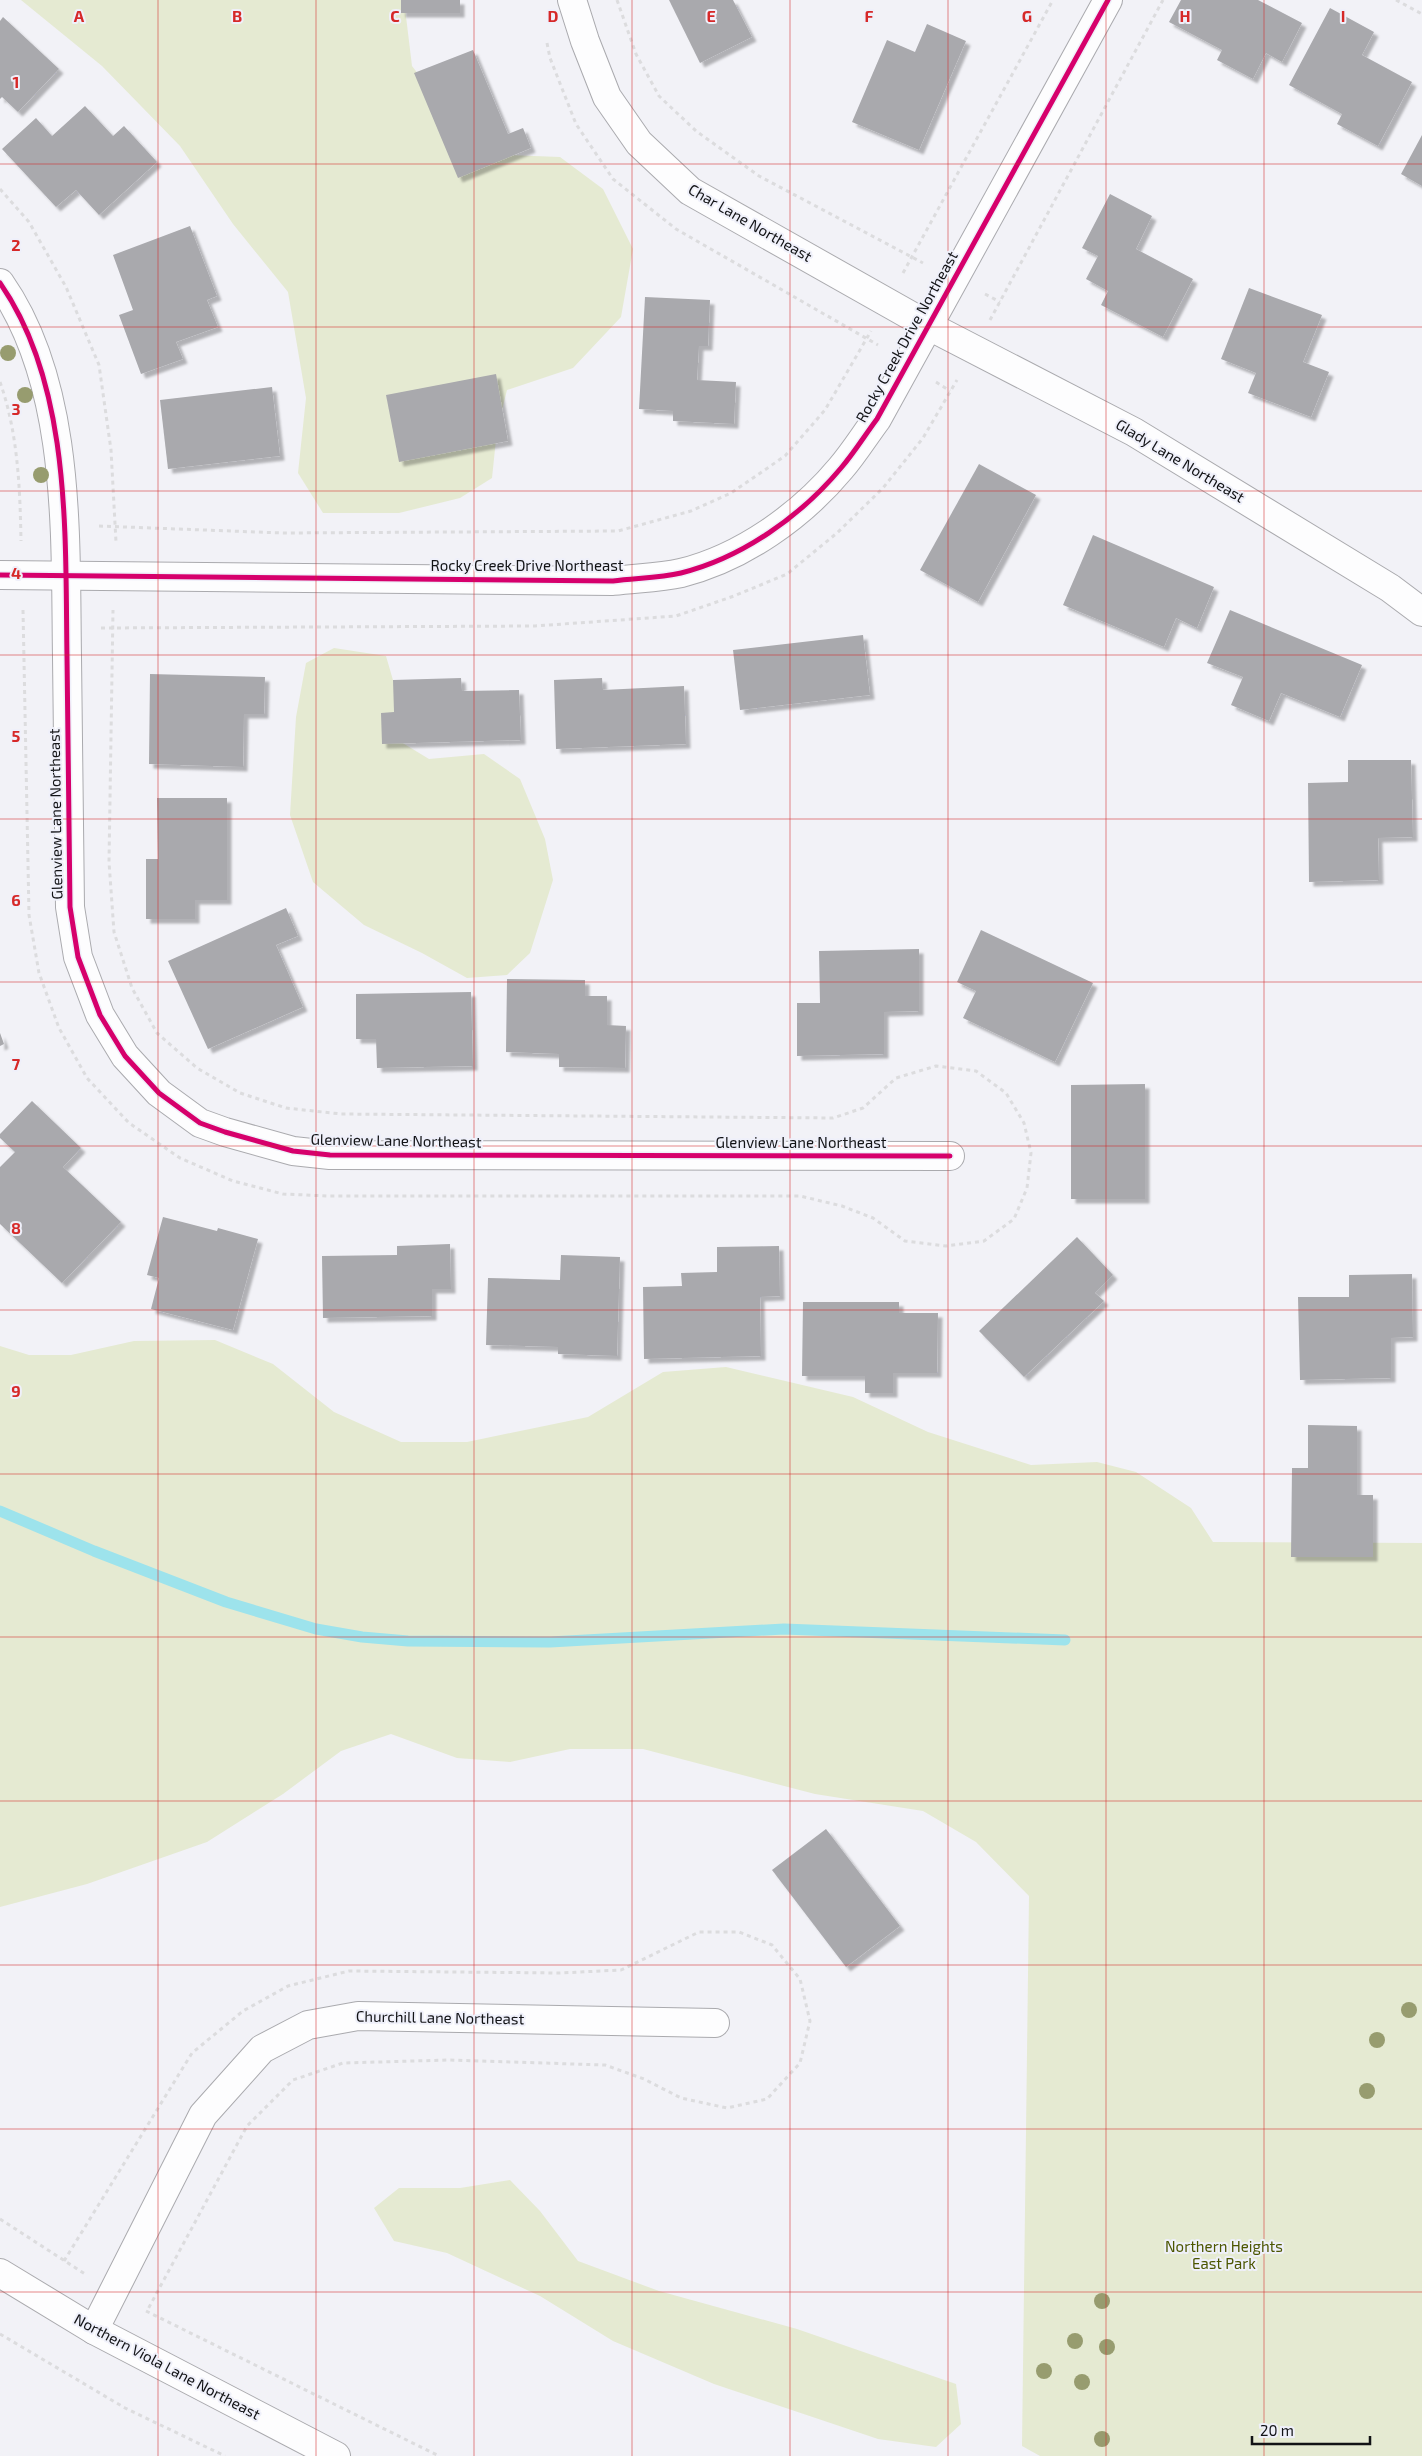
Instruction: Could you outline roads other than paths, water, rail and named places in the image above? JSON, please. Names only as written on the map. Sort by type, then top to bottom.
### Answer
[{"type":"street","name":"Char Lane Northeast","points":[[572,0],[584,41],[607,97],[638,143],[690,190],[929,326]]},
{"type":"street","name":"Rocky Creek Drive Northeast","points":[[0,575],[613,581],[681,573],[731,555],[772,530],[812,499],[842,468],[877,419],[1108,0]]},
{"type":"street","name":"Glenview Lane Northeast","points":[[0,283],[35,350],[48,395],[63,480],[70,907],[78,957],[100,1015],[125,1056],[159,1093],[200,1123],[293,1151],[330,1155],[950,1156]]},
{"type":"street","name":"Glady Lane Northeast","points":[[929,326],[1134,432],[1390,588],[1422,612]]},
{"type":"street","name":"Churchill Lane Northeast","points":[[94,2330],[203,2115],[262,2049],[308,2025],[358,2016],[715,2024]]},
{"type":"street","name":"Northern Viola Lane Northeast","points":[[0,2273],[94,2330],[336,2456]]},
{"type":"waterway","points":[[0,1511],[94,1551],[226,1602],[316,1629],[362,1637],[408,1641],[550,1642],[784,1629],[1065,1640]]},
{"type":"park label","name":"Northern Heights East Park","points":[[1224,2256]]}]
